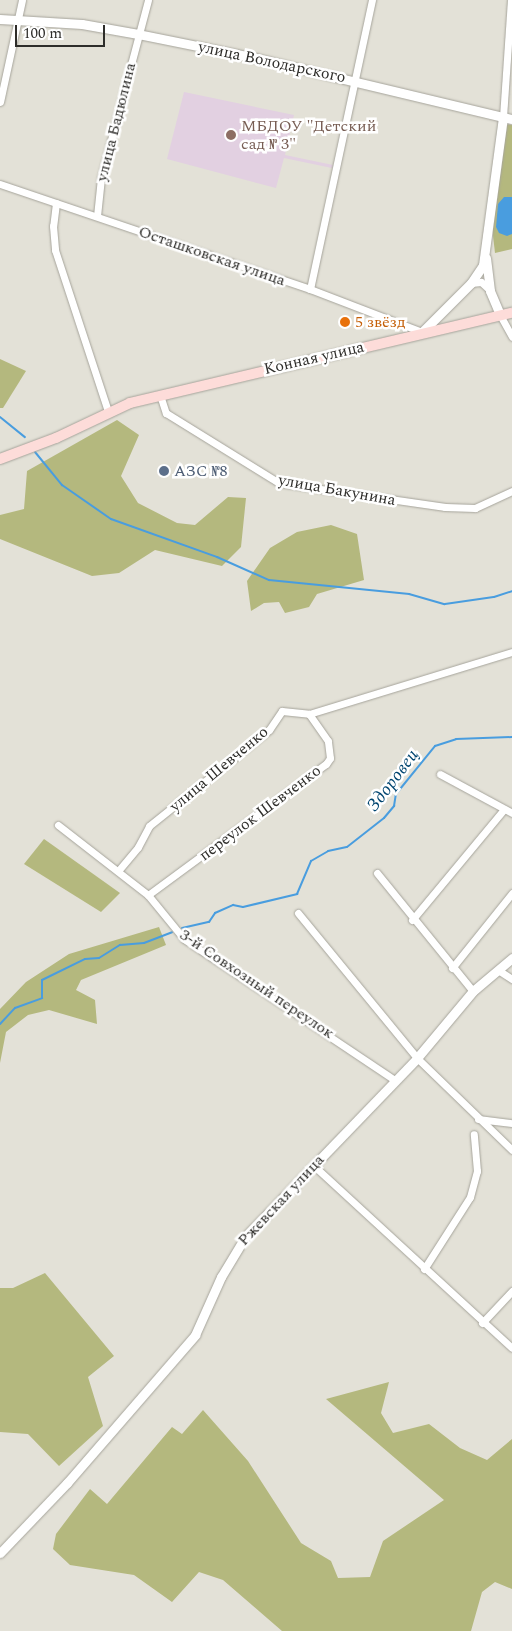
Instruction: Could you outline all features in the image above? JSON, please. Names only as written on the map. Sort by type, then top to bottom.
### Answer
[{"type":"main road","points":[[422,332],[512,313]]},
{"type":"main road","name":"Конная улица","points":[[0,458],[56,438],[108,410],[160,395],[422,332]]},
{"type":"street","points":[[0,102],[22,0]]},
{"type":"street","name":"улица Бадюлина","points":[[97,216],[101,178],[148,0]]},
{"type":"street","points":[[310,289],[372,0]]},
{"type":"street","points":[[508,118],[511,0]]},
{"type":"street","name":"улица Володарского","points":[[0,19],[82,24],[138,34],[355,80],[508,118]]},
{"type":"street","name":"Конная улица","points":[[500,316],[490,290],[486,255],[508,118]]},
{"type":"street","name":"Осташковская улица","points":[[0,184],[310,289],[422,332]]},
{"type":"street","points":[[56,203],[52,226],[55,250],[108,410]]},
{"type":"street","name":"Конная улица","points":[[422,332],[471,283],[486,255]]},
{"type":"street","points":[[471,283],[484,283],[490,290]]},
{"type":"street","points":[[441,315],[448,326]]},
{"type":"street","points":[[500,316],[512,337]]},
{"type":"street","name":"улица Бакунина","points":[[160,395],[166,413],[279,483],[467,508],[475,508],[512,492]]},
{"type":"street","name":"улица Шевченко","points":[[118,871],[138,847],[149,826],[268,730],[282,710],[309,714],[512,652]]},
{"type":"street","name":"переулок Шевченко","points":[[148,895],[326,764],[330,758],[328,741],[309,714]]},
{"type":"street","points":[[440,774],[512,813]]},
{"type":"street","points":[[412,920],[504,808]]},
{"type":"street","name":"3-й Совхозный переулок","points":[[58,825],[148,895],[184,939],[393,1079]]},
{"type":"street","points":[[377,873],[412,920],[473,992]]},
{"type":"street","points":[[452,968],[512,893]]},
{"type":"street","points":[[298,913],[417,1058],[512,1150]]},
{"type":"street","name":"Ржевская улица","points":[[0,1553],[67,1483],[196,1335],[236,1249],[393,1079],[417,1058],[473,992],[512,958]]},
{"type":"street","points":[[498,970],[512,979]]},
{"type":"street","points":[[478,1119],[512,1123]]},
{"type":"street","points":[[424,1269],[470,1197],[477,1171],[474,1134]]},
{"type":"street","points":[[313,1165],[482,1323],[512,1348]]},
{"type":"street","points":[[482,1323],[512,1291]]},
{"type":"shaded area","name":"МБДОУ \"Детский сад № 3\"","points":[[184,92],[294,115],[285,155],[333,165],[332,168],[284,158],[276,188],[167,159]]},
{"type":"green space","points":[[506,124],[512,125],[512,249],[495,253],[492,227]]},
{"type":"green space","points":[[0,359],[26,371],[3,408],[0,408]]},
{"type":"green space","points":[[117,420],[139,435],[121,476],[138,503],[177,523],[195,525],[228,497],[246,498],[241,547],[222,566],[155,550],[119,573],[92,576],[0,539],[0,515],[24,509],[27,471]]},
{"type":"green space","points":[[331,525],[357,534],[364,580],[317,594],[309,607],[285,613],[279,602],[264,603],[251,611],[247,581],[270,548],[297,532]]},
{"type":"green space","points":[[44,839],[120,893],[101,912],[24,864]]},
{"type":"green space","points":[[159,927],[166,945],[81,980],[76,990],[95,1000],[97,1024],[49,1010],[28,1015],[6,1032],[0,1063],[0,1009],[26,982],[69,954]]},
{"type":"green space","points":[[45,1273],[114,1356],[88,1377],[103,1426],[59,1466],[28,1434],[0,1432],[0,1288],[13,1288]]},
{"type":"green space","points":[[389,1382],[381,1413],[393,1433],[429,1424],[460,1448],[487,1460],[512,1439],[512,1589],[495,1582],[482,1592],[471,1631],[282,1631],[223,1580],[199,1572],[172,1602],[134,1575],[70,1565],[53,1549],[56,1534],[90,1489],[107,1504],[172,1427],[182,1434],[203,1410],[248,1461],[301,1543],[331,1561],[338,1578],[370,1577],[383,1541],[444,1500],[326,1399]]},
{"type":"water","points":[[504,197],[512,197],[512,234],[507,236],[499,233],[496,227],[498,204]]},
{"type":"waterway","points":[[0,417],[25,437]]},
{"type":"waterway","points":[[35,452],[62,485],[111,519],[217,557],[269,580],[409,594],[445,604],[494,597],[512,591]]},
{"type":"waterway","name":"Здоровец","points":[[182,928],[209,922],[215,913],[233,905],[243,907],[297,894],[311,861],[328,851],[347,847],[384,818],[394,806],[396,794],[435,746],[456,739],[512,737]]},
{"type":"waterway","name":"Здоровец","points":[[0,1024],[15,1008],[42,998],[42,980],[85,959],[99,958],[120,945],[144,943],[172,932]]},
{"type":"place","name":"МБДОУ \"Детский сад № 3\"","points":[[231,135]]},
{"type":"place","name":"5 звёзд","points":[[345,322]]},
{"type":"place","name":"АЗС №8","points":[[164,471]]}]
